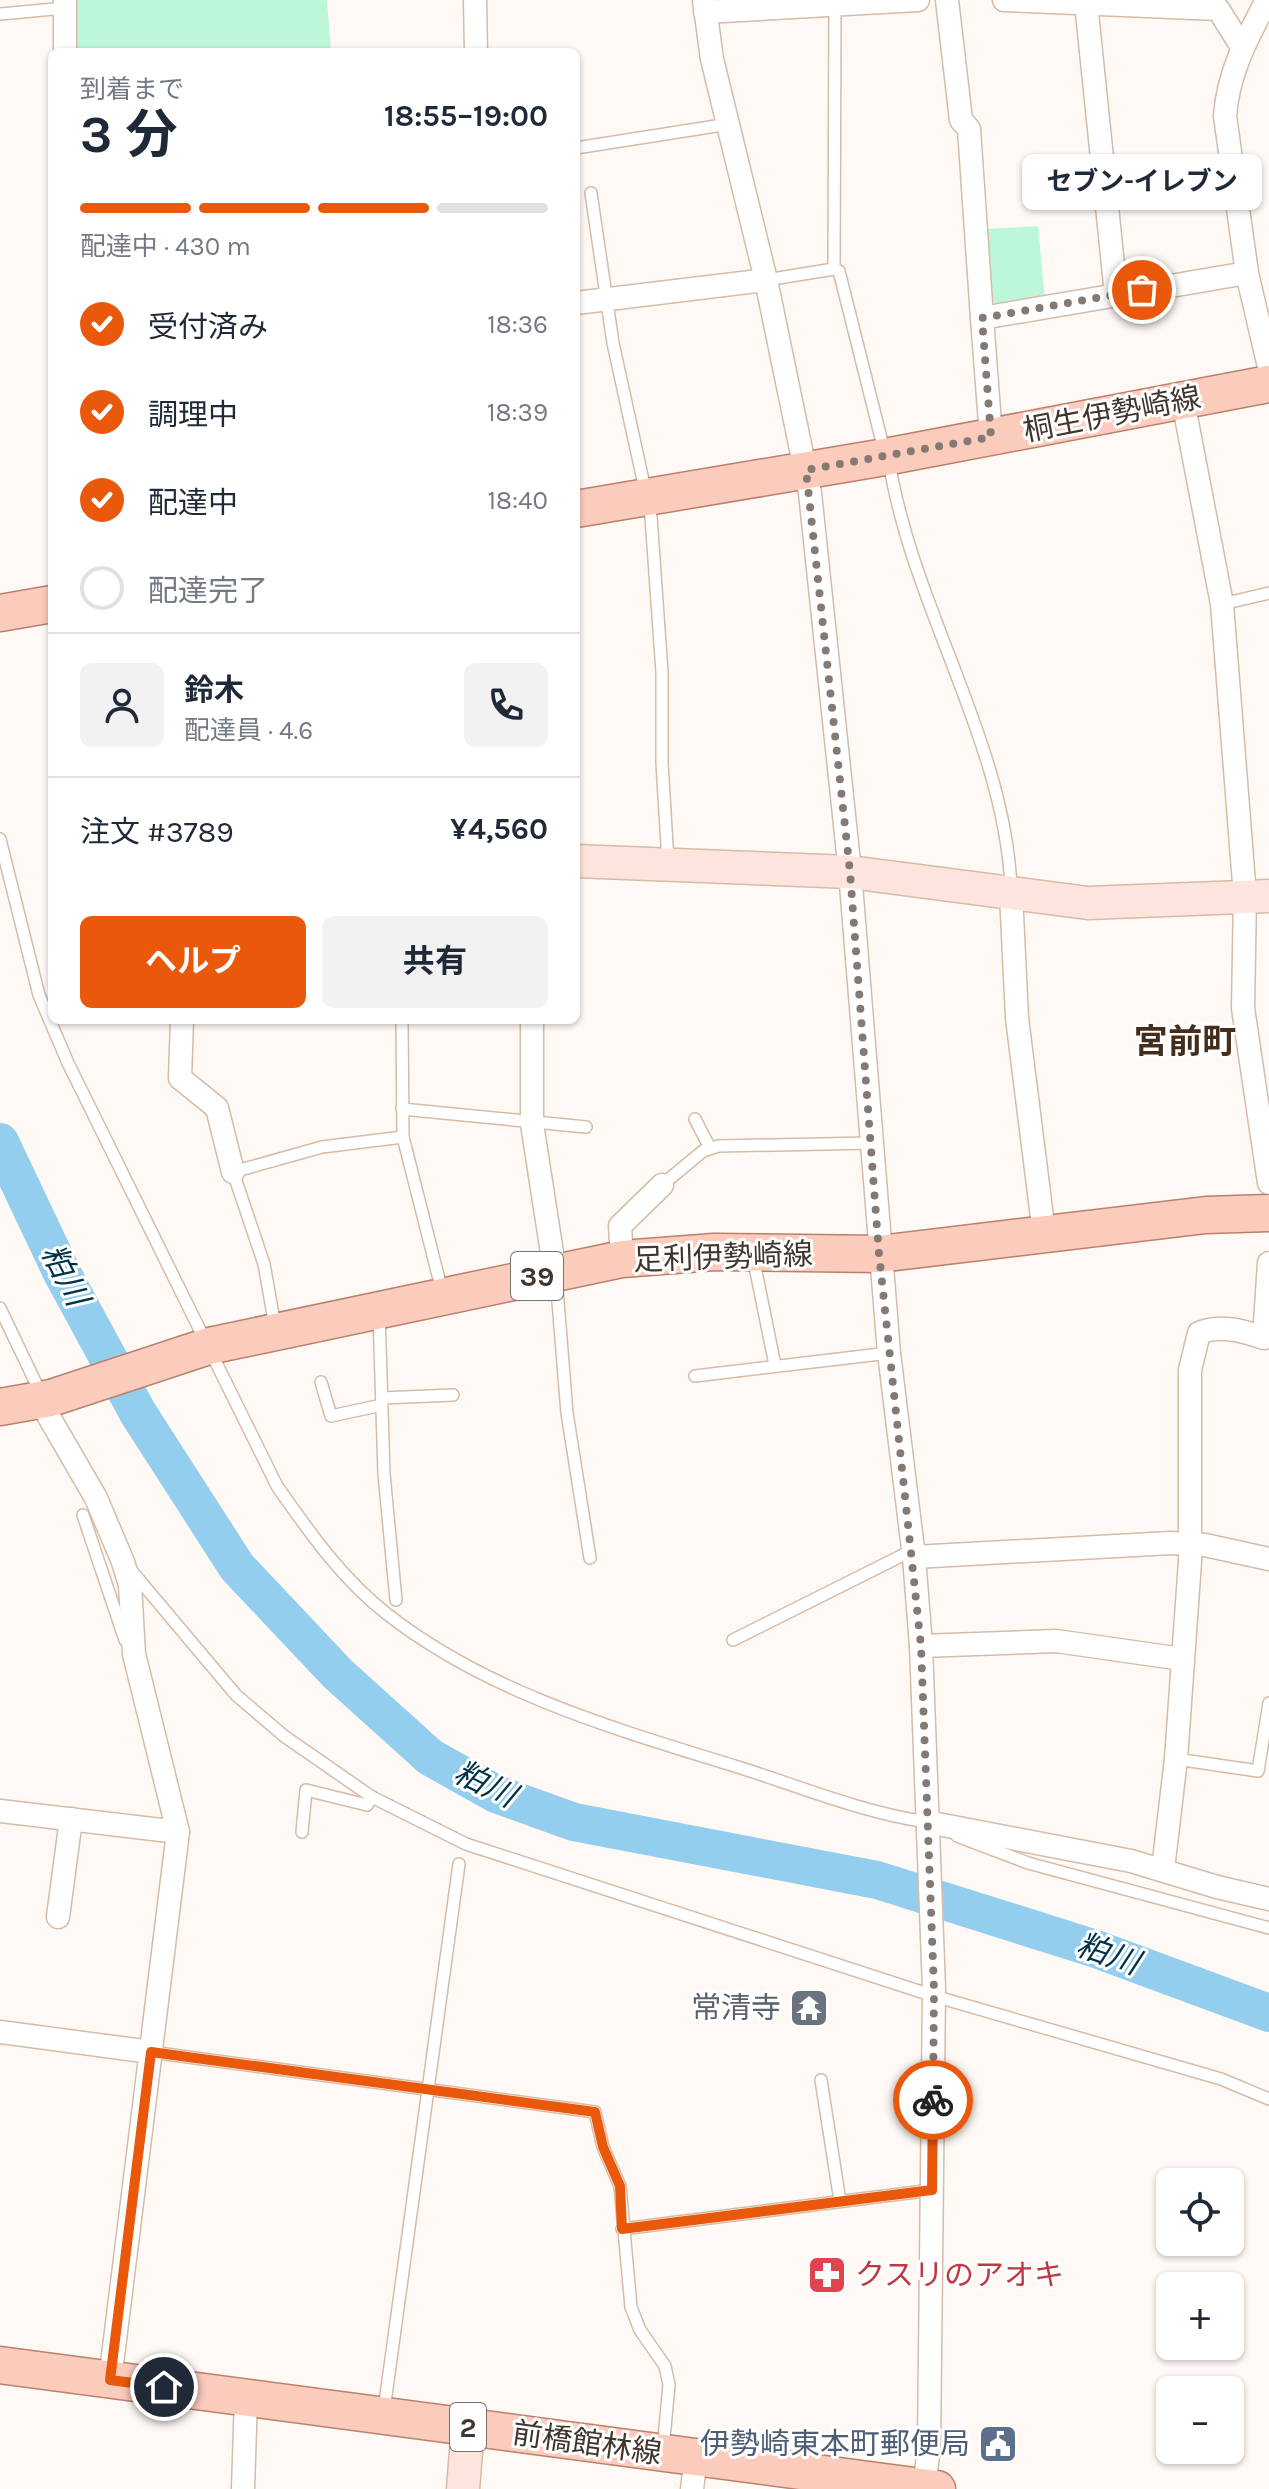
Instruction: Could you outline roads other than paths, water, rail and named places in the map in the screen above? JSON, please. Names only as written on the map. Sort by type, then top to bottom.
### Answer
[{"type":"main road","name":"桐生伊勢崎線","points":[[580,508],[887,456],[1269,384]]},
{"type":"main road","points":[[0,613],[48,605]]},
{"type":"main road","name":"足利伊勢崎線","points":[[0,1407],[48,1399],[205,1347],[622,1259],[686,1253],[879,1254],[1206,1215],[1269,1213]]},
{"type":"main road","name":"前橋館林線","points":[[0,2365],[468,2427],[684,2466],[928,2488]]},
{"type":"street","points":[[475,0],[476,48]]},
{"type":"street","points":[[918,0],[704,6],[712,59],[766,280],[806,470],[850,872],[879,1254],[913,1554],[930,1826],[934,1992],[928,2488]]},
{"type":"street","points":[[947,0],[961,120],[969,129],[991,437]]},
{"type":"street","points":[[1004,0],[1218,9],[1242,47]]},
{"type":"street","points":[[1267,0],[1242,47],[1226,90],[1225,116],[1247,273],[1269,367]]},
{"type":"street","points":[[1086,3],[1116,294]]},
{"type":"street","points":[[65,4],[65,48]]},
{"type":"street","points":[[982,318],[1247,273]]},
{"type":"street","points":[[580,302],[766,280]]},
{"type":"street","points":[[1183,401],[1222,604],[1257,896],[1243,1008],[1269,1183]]},
{"type":"street","points":[[580,861],[850,872],[1088,903],[1257,896]]},
{"type":"street","points":[[1011,894],[1017,1018],[1044,1233]]},
{"type":"street","points":[[182,1024],[180,1078],[217,1108],[233,1172]]},
{"type":"street","points":[[532,1024],[532,1124],[555,1272]]},
{"type":"street","points":[[622,1259],[620,1226],[662,1185]]},
{"type":"street","points":[[1163,1869],[1176,1759],[1190,1543],[1189,1400],[1195,1342],[1199,1333],[1208,1329],[1246,1332],[1266,1340],[1269,1263]]},
{"type":"street","points":[[48,1399],[49,1417],[96,1498],[130,1585],[134,1654],[178,1832],[110,2380]]},
{"type":"street","points":[[913,1554],[1190,1543],[1269,1559]]},
{"type":"street","points":[[921,1646],[1056,1641],[1182,1659]]},
{"type":"street","points":[[0,1811],[178,1832]]},
{"type":"street","points":[[58,1917],[71,1819]]},
{"type":"street","points":[[930,1826],[1163,1869],[1217,1887],[1269,1899]]},
{"type":"street","points":[[0,2032],[151,2052]]},
{"type":"street","points":[[243,2489],[246,2398]]},
{"type":"street","points":[[463,2489],[468,2427]]},
{"type":"lane","points":[[834,269],[835,3]]},
{"type":"lane","points":[[0,14],[65,4]]},
{"type":"lane","points":[[580,147],[729,124]]},
{"type":"lane","points":[[591,193],[613,343],[648,496],[662,672],[662,763],[668,864]]},
{"type":"lane","points":[[766,280],[834,269],[839,271],[887,456],[906,545],[997,798],[1010,854],[1011,894]]},
{"type":"lane","points":[[1222,604],[1269,593]]},
{"type":"lane","points":[[0,839],[39,995],[48,1016]]},
{"type":"lane","points":[[51,1024],[205,1347],[277,1486],[311,1536],[385,1613],[422,1639],[535,1698],[672,1746],[930,1826],[1028,1863],[1269,1928]]},
{"type":"lane","points":[[402,1024],[403,1137],[443,1295]]},
{"type":"lane","points":[[402,1109],[586,1127]]},
{"type":"lane","points":[[695,1119],[710,1148]]},
{"type":"lane","points":[[276,1331],[264,1264],[233,1172],[322,1147],[403,1137]]},
{"type":"lane","points":[[662,1185],[710,1148],[871,1143]]},
{"type":"lane","points":[[753,1253],[775,1365]]},
{"type":"lane","points":[[555,1272],[567,1413],[590,1558]]},
{"type":"lane","points":[[0,1308],[48,1399]]},
{"type":"lane","points":[[378,1309],[384,1474],[396,1600]]},
{"type":"lane","points":[[695,1376],[889,1353]]},
{"type":"lane","points":[[321,1382],[331,1416],[382,1402],[453,1395]]},
{"type":"lane","points":[[83,1515],[127,1644],[134,1654]]},
{"type":"lane","points":[[733,1640],[913,1554]]},
{"type":"lane","points":[[123,1562],[160,1600],[197,1652],[236,1695],[314,1760],[372,1797],[466,1844],[540,1870],[1221,2079],[1269,2099]]},
{"type":"lane","points":[[1176,1759],[1258,1771],[1269,1703]]},
{"type":"lane","points":[[302,1832],[306,1790],[367,1805],[372,1797]]},
{"type":"lane","points":[[384,2415],[459,1864]]},
{"type":"lane","points":[[151,2052],[595,2112],[603,2147],[620,2186],[631,2307],[640,2330],[665,2366],[684,2466]]},
{"type":"lane","points":[[821,2080],[840,2201]]},
{"type":"lane","points":[[622,2229],[932,2190]]},
{"type":"waterway","name":"粕川","points":[[0,1142],[62,1273],[138,1413],[237,1567],[338,1674],[430,1757],[496,1794],[574,1822],[877,1880],[1096,1949],[1269,2013]]},
{"type":"place","name":"セブン-イレブン","points":[[1142,290]]},
{"type":"place","name":"常清寺","points":[[809,2008]]},
{"type":"place","name":"クスリのアオキ","points":[[827,2275]]},
{"type":"place","name":"伊勢崎東本町郵便局","points":[[998,2444]]},
{"type":"district","name":"宮前町","points":[[1185,1042]]}]
